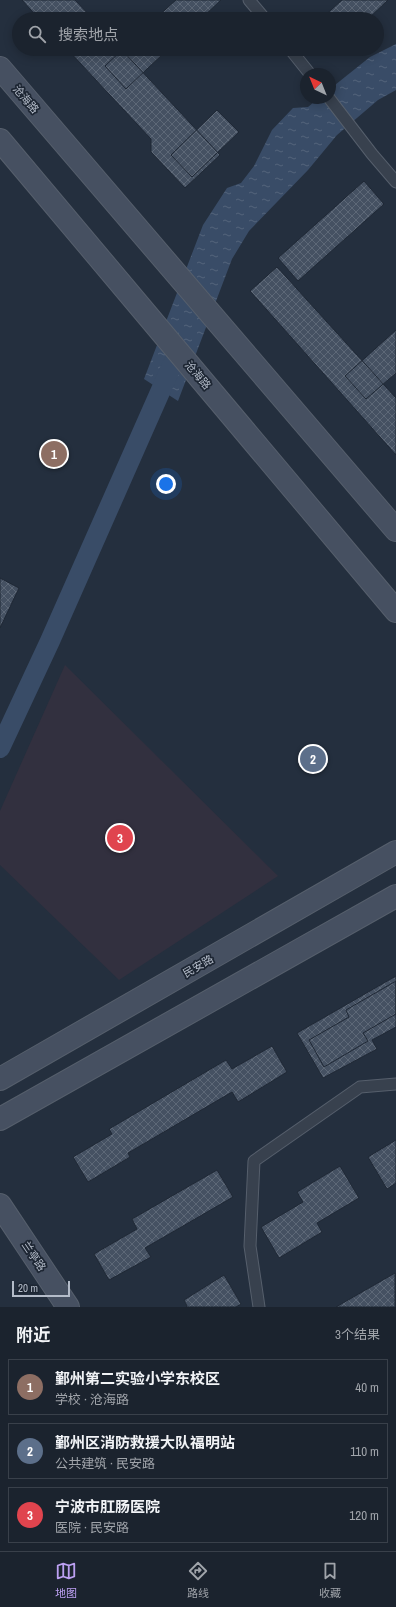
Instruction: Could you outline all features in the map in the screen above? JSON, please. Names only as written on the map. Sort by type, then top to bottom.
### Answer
[{"type":"main road","name":"沧海路","points":[[0,68],[396,530]]},
{"type":"main road","name":"沧海路","points":[[0,140],[396,611]]},
{"type":"main road","name":"民安路","points":[[0,1079],[396,852]]},
{"type":"main road","points":[[0,1119],[396,896]]},
{"type":"main road","name":"兰亭路","points":[[0,1206],[68,1307]]},
{"type":"lane","points":[[249,0],[259,12]]},
{"type":"lane","points":[[296,56],[305,68]]},
{"type":"lane","points":[[334,104],[372,154],[396,182]]},
{"type":"lane","points":[[258,1307],[250,1246],[254,1162],[360,1087],[396,1084]]},
{"type":"shaded area","points":[[65,665],[278,876],[119,980],[0,865],[0,811]]},
{"type":"water","points":[[396,44],[396,90],[378,100],[337,135],[308,170],[249,231],[232,259],[178,401],[144,379],[203,225],[227,188],[241,183],[254,166],[272,130],[293,108],[308,107],[312,104],[336,104],[336,84],[370,57],[384,56],[384,50]]},
{"type":"building","points":[[22,0],[75,0],[86,12],[33,12]]},
{"type":"building","points":[[176,0],[221,0],[208,12],[163,12]]},
{"type":"building","points":[[342,0],[388,0],[375,12],[329,12]]},
{"type":"building","points":[[74,56],[128,56],[220,155],[185,188],[151,152],[151,139]]},
{"type":"building","points":[[116,56],[161,56],[126,89],[105,66]]},
{"type":"building","points":[[217,110],[239,132],[192,177],[171,155]]},
{"type":"building","points":[[364,181],[384,204],[298,281],[278,258]]},
{"type":"building","points":[[277,267],[396,398],[396,455],[250,291]]},
{"type":"building","points":[[396,330],[396,373],[366,399],[345,376]]},
{"type":"building","points":[[0,578],[19,588],[0,628]]},
{"type":"building","points":[[396,976],[396,1027],[372,1040],[377,1049],[323,1078],[297,1033]]},
{"type":"building","points":[[396,981],[396,1014],[363,1033],[368,1041],[324,1067],[309,1040],[349,1017],[346,1010]]},
{"type":"building","points":[[272,1046],[287,1072],[238,1102],[232,1092],[128,1153],[130,1157],[88,1182],[73,1157],[112,1134],[109,1129],[226,1060],[232,1069]]},
{"type":"building","points":[[396,1140],[396,1183],[387,1189],[368,1157]]},
{"type":"building","points":[[340,1166],[359,1198],[317,1223],[322,1232],[279,1258],[261,1227],[303,1202],[297,1192]]},
{"type":"building","points":[[217,1170],[233,1197],[145,1248],[151,1257],[109,1280],[94,1254],[137,1229],[132,1219]]},
{"type":"building","points":[[395,1273],[395,1307],[336,1307]]},
{"type":"building","points":[[224,1275],[241,1304],[236,1307],[186,1307],[187,1306],[184,1300]]},
{"type":"waterway","points":[[0,748],[50,641],[172,365]]},
{"type":"place","name":"鄞州第二实验小学东校区","points":[[54,454]]},
{"type":"place","name":"鄞州区消防救援大队福明站","points":[[313,759]]},
{"type":"place","name":"宁波市肛肠医院","points":[[120,838]]}]
